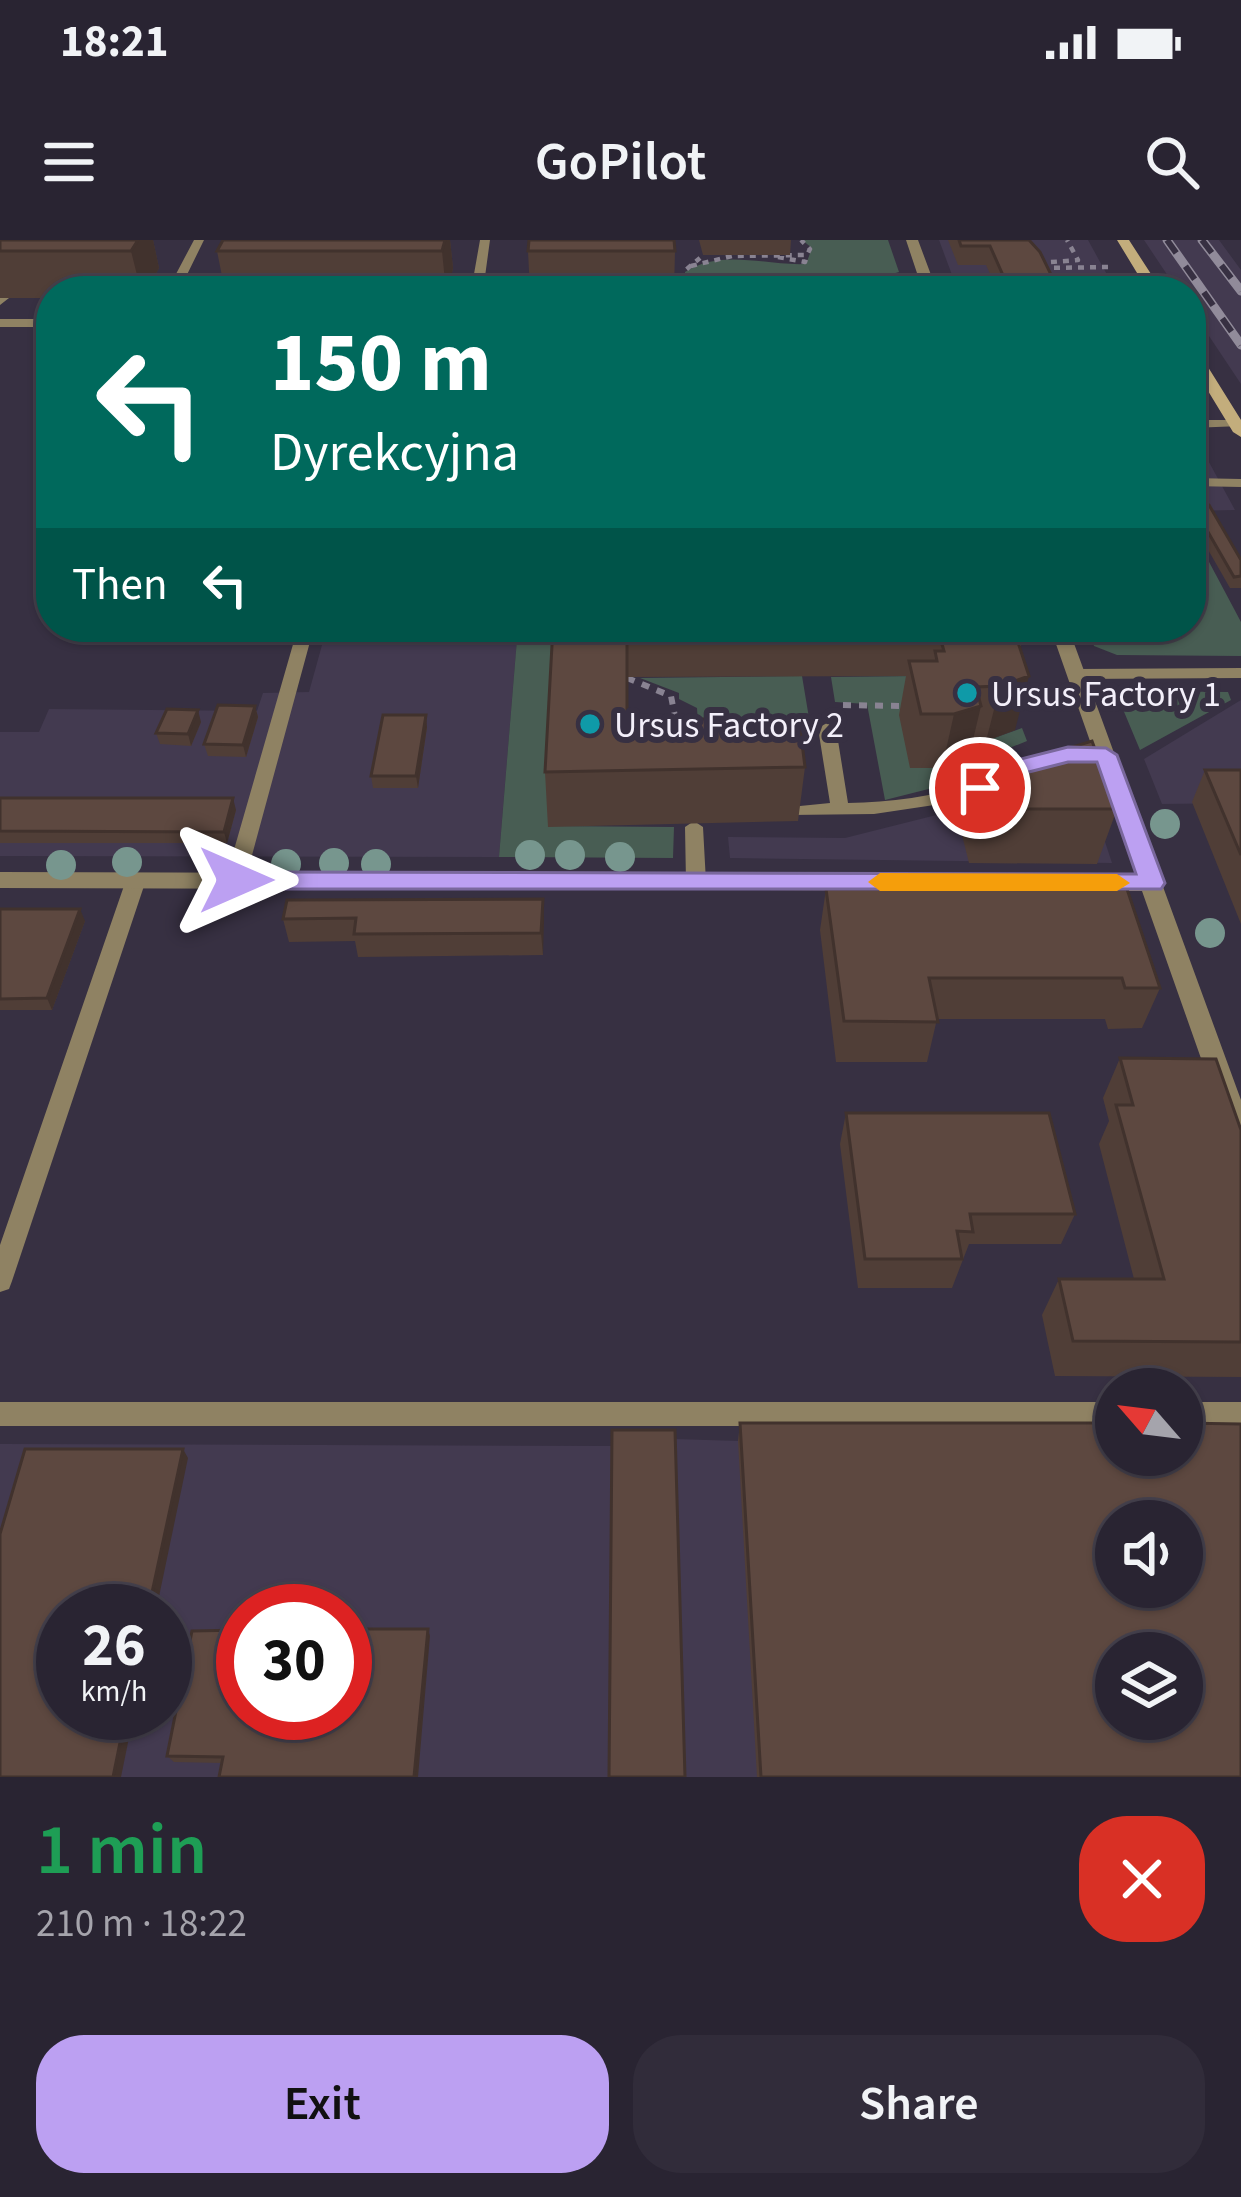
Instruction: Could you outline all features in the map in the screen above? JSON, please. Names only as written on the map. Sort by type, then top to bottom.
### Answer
[{"type":"street","points":[[912,240],[925,276]]},
{"type":"street","points":[[1124,240],[1146,276]]},
{"type":"street","points":[[0,323],[36,323]]},
{"type":"street","points":[[1206,375],[1239,428]]},
{"type":"street","points":[[1064,642],[1241,1135]]},
{"type":"street","points":[[0,880],[1152,883]]},
{"type":"lane","points":[[181,276],[199,240]]},
{"type":"lane","points":[[479,276],[485,240]]},
{"type":"lane","points":[[1206,425],[1239,428]]},
{"type":"lane","points":[[1206,482],[1241,483]]},
{"type":"lane","points":[[236,880],[302,642]]},
{"type":"lane","points":[[1076,674],[1241,673]]},
{"type":"lane","points":[[827,728],[840,809]]},
{"type":"lane","points":[[797,811],[886,808],[980,788],[1013,768],[1075,754],[1106,755]]},
{"type":"lane","points":[[694,826],[696,882]]},
{"type":"lane","points":[[0,1281],[136,880]]},
{"type":"lane","points":[[0,1414],[1095,1414]]},
{"type":"lane","points":[[1203,1414],[1241,1414]]},
{"type":"path","points":[[691,266],[732,256],[778,256],[780,261],[805,262],[810,249],[801,240]]},
{"type":"path","points":[[1045,276],[1037,260],[1078,260],[1066,240]]},
{"type":"path","points":[[224,276],[232,257]]},
{"type":"path","points":[[682,276],[700,258]]},
{"type":"path","points":[[1029,268],[1110,267]]},
{"type":"path","points":[[627,678],[671,696],[677,734]]},
{"type":"path","points":[[824,705],[912,706],[914,715]]},
{"type":"shaded area","points":[[939,240],[1088,240],[1108,276],[952,276]]},
{"type":"shaded area","points":[[1144,240],[1219,240],[1241,270],[1241,384],[1206,332],[1206,276],[1168,276]]},
{"type":"shaded area","points":[[1206,457],[1235,510],[1206,511]]},
{"type":"shaded area","points":[[323,642],[517,642],[499,857],[0,856],[0,732],[39,732],[49,709],[257,711],[263,693],[309,692]]},
{"type":"shaded area","points":[[1241,700],[1241,803],[1162,804],[1144,759]]},
{"type":"shaded area","points":[[1084,778],[1112,863],[730,858],[728,837],[845,838]]},
{"type":"shaded area","points":[[674,1439],[1095,1452],[1095,1476],[1186,1476],[1190,1500],[1095,1500],[1095,1608],[1203,1608],[1203,1570],[1241,1777],[0,1777],[0,1444],[611,1446],[612,1440]]},
{"type":"green space","points":[[802,240],[888,240],[899,272],[885,276],[685,276],[714,261],[806,264],[812,248]]},
{"type":"green space","points":[[1206,556],[1241,622],[1241,656],[1117,655],[1093,642],[1206,642]]},
{"type":"green space","points":[[517,642],[558,642],[548,826],[674,827],[673,858],[499,857]]},
{"type":"green space","points":[[879,642],[1020,642],[1021,646]]},
{"type":"green space","points":[[802,676],[810,724],[698,724],[697,708],[679,699],[679,693],[640,678]]},
{"type":"green space","points":[[917,676],[910,768],[942,768],[968,761],[964,741],[986,741],[1022,728],[1027,741],[997,753],[980,776],[885,800],[867,704],[835,702],[831,677]]},
{"type":"green space","points":[[1125,691],[1228,692],[1231,700],[1140,750],[1117,695]]},
{"type":"building","points":[[0,240],[138,240],[131,251],[0,251]]},
{"type":"building","points":[[223,240],[445,240],[442,251],[217,251]]},
{"type":"building","points":[[529,240],[674,240],[675,251],[528,251]]},
{"type":"building","points":[[959,240],[1029,240],[1052,276],[1003,276],[990,246],[961,246]]},
{"type":"building","points":[[1206,505],[1241,560],[1241,576],[1234,577],[1206,529]]},
{"type":"building","points":[[552,642],[627,642],[627,719],[799,719],[805,767],[545,772]]},
{"type":"building","points":[[941,642],[1018,642],[1029,676],[1000,686],[976,687],[981,706],[954,714],[921,714],[909,661],[937,661],[935,651],[944,651]]},
{"type":"building","points":[[218,705],[255,706],[243,745],[204,744]]},
{"type":"building","points":[[167,709],[198,710],[188,734],[156,733]]},
{"type":"building","points":[[383,715],[426,715],[416,776],[371,776]]},
{"type":"building","points":[[1092,741],[1117,809],[983,809],[976,781],[989,781],[987,773],[1025,768],[1023,762]]},
{"type":"building","points":[[1205,770],[1241,770],[1241,855]]},
{"type":"building","points":[[0,798],[233,798],[224,832],[0,831]]},
{"type":"building","points":[[826,889],[1127,889],[1160,988],[1125,988],[1122,978],[929,978],[938,1022],[844,1021]]},
{"type":"building","points":[[543,899],[541,933],[354,934],[356,918],[283,919],[287,900]]},
{"type":"building","points":[[0,909],[80,909],[47,998],[0,999]]},
{"type":"building","points":[[1120,1058],[1216,1059],[1241,1130],[1241,1342],[1073,1341],[1059,1279],[1164,1279],[1116,1105],[1133,1105]]},
{"type":"building","points":[[846,1113],[1049,1113],[1075,1214],[970,1214],[973,1232],[957,1231],[962,1259],[865,1259]]},
{"type":"building","points":[[740,1423],[1095,1423],[1095,1476],[1203,1476],[1203,1423],[1241,1424],[1241,1777],[761,1777]]},
{"type":"building","points":[[612,1430],[675,1430],[685,1777],[609,1777]]},
{"type":"building","points":[[25,1449],[183,1449],[154,1584],[36,1584],[36,1740],[121,1740],[113,1777],[0,1777],[0,1534]]},
{"type":"building","points":[[372,1629],[428,1629],[414,1777],[219,1777],[223,1757],[167,1756],[170,1740],[192,1740],[192,1631],[216,1631],[216,1740],[372,1740]]},
{"type":"railway","points":[[1167,240],[1192,276]]},
{"type":"railway","points":[[1202,240],[1241,291]]},
{"type":"railway","points":[[1206,295],[1241,345]]},
{"type":"slow traffic","points":[[880,882],[1117,883]]},
{"type":"place","name":"Ursus Factory 1","points":[[967,693]]},
{"type":"place","name":"Ursus Factory 2","points":[[590,724]]},
{"type":"route","points":[[236,880],[1152,883],[1106,755],[1068,754],[1013,768],[980,788]]}]
